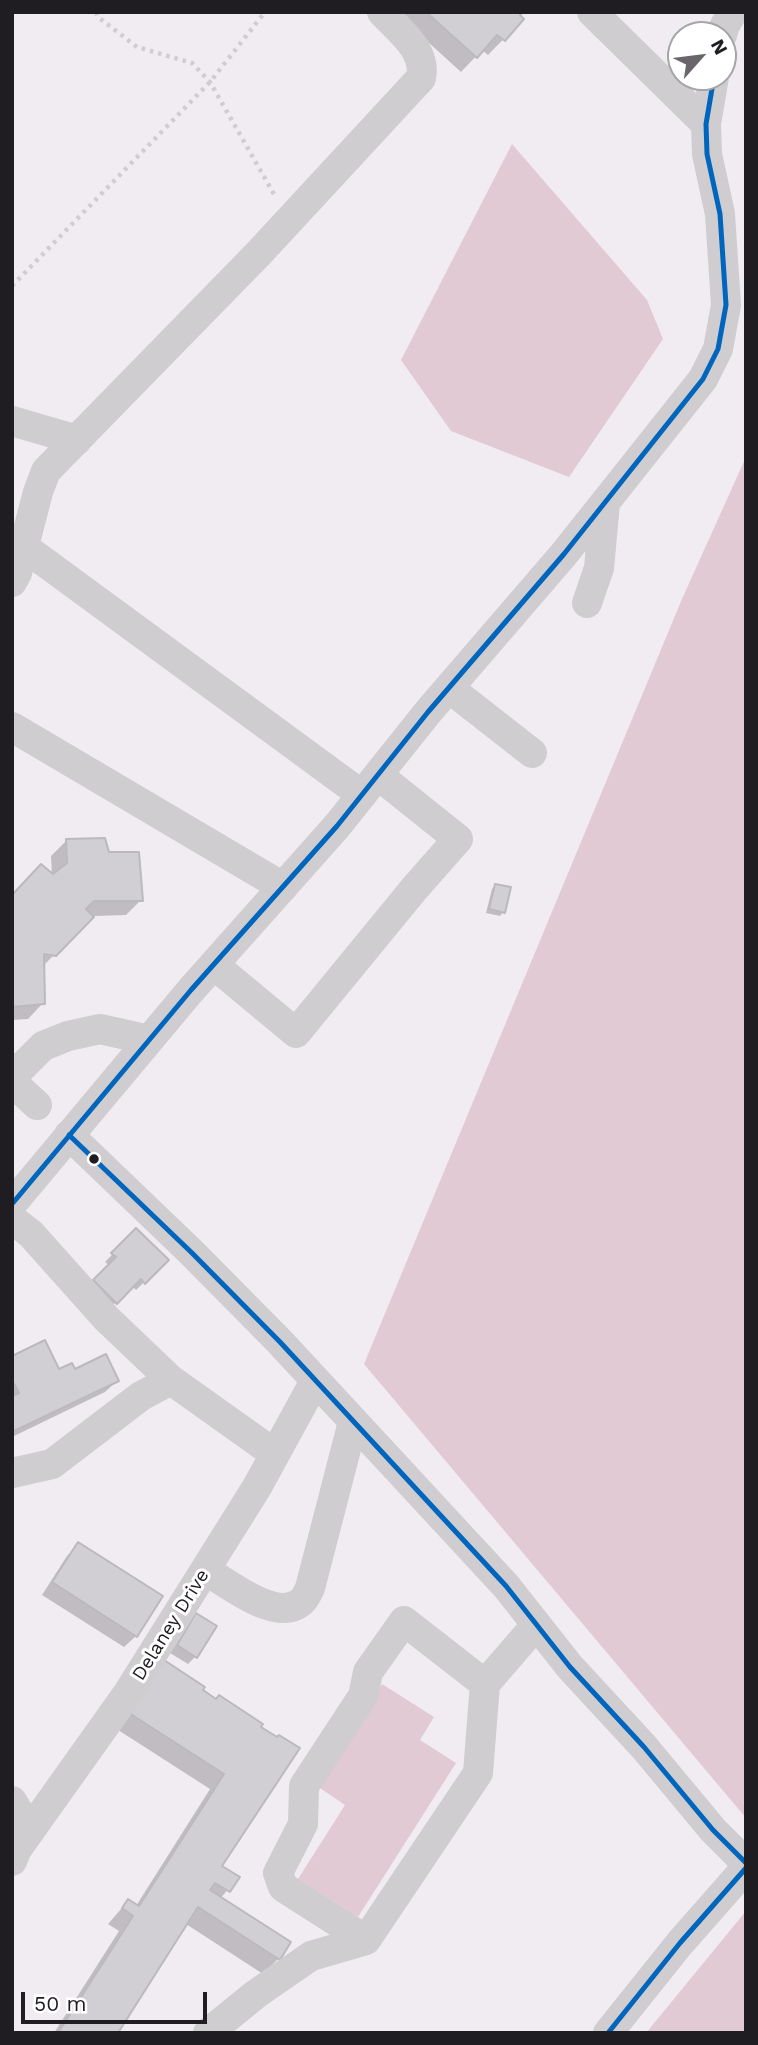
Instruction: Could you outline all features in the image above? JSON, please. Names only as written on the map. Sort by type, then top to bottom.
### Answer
[{"type":"street","points":[[12,582],[46,471],[289,221],[421,78],[423,69],[419,52],[382,12]]},
{"type":"street","points":[[592,12],[706,124]]},
{"type":"street","points":[[275,1454],[171,1380],[107,1319],[31,1234],[14,1198],[370,785],[606,503],[703,379],[718,349],[726,305],[720,214],[707,154],[706,124],[712,91]]},
{"type":"street","points":[[12,421],[77,440]]},
{"type":"street","points":[[587,603],[599,568],[606,503]]},
{"type":"street","points":[[24,547],[370,785],[458,839],[296,1033],[214,965]]},
{"type":"street","points":[[449,688],[532,753]]},
{"type":"street","points":[[12,727],[282,887]]},
{"type":"street","points":[[37,1105],[12,1079],[43,1046],[68,1036],[100,1029],[149,1040]]},
{"type":"street","points":[[69,1135],[192,1253],[506,1586],[570,1667],[644,1748],[713,1830],[746,1863]]},
{"type":"street","points":[[12,1473],[52,1464],[141,1396],[171,1380]]},
{"type":"street","name":"Delaney Drive","points":[[12,1860],[128,1693],[257,1487],[315,1381]]},
{"type":"street","points":[[205,1570],[271,1609],[286,1609],[302,1602],[310,1588],[353,1422]]},
{"type":"street","points":[[366,1940],[283,1887],[278,1873],[303,1825],[304,1786],[363,1696],[368,1672],[404,1621],[485,1684]]},
{"type":"street","points":[[208,2033],[256,1994],[311,1956],[366,1940],[478,1773],[485,1684],[537,1625]]},
{"type":"street","points":[[12,1801],[30,1831]]},
{"type":"street","points":[[608,2033],[680,1943],[746,1868]]},
{"type":"path","points":[[96,12],[98,17],[137,47],[192,63],[211,82],[289,221]]},
{"type":"path","points":[[12,286],[211,82],[265,12]]},
{"type":"shaded area","points":[[512,144],[647,300],[663,339],[569,477],[451,431],[401,360]]},
{"type":"shaded area","points":[[746,457],[746,1818],[364,1364],[682,599]]},
{"type":"shaded area","points":[[382,1684],[434,1717],[420,1740],[456,1763],[358,1917],[298,1879],[345,1805],[317,1786]]},
{"type":"shaded area","points":[[746,1911],[746,2033],[646,2033]]},
{"type":"building","points":[[426,12],[523,12],[520,15],[524,19],[505,41],[497,35],[477,58]]},
{"type":"building","points":[[105,838],[109,852],[139,852],[143,901],[94,901],[86,909],[94,917],[56,956],[44,954],[45,1004],[12,1007],[12,895],[41,864],[53,874],[67,863],[66,839]]},
{"type":"building","points":[[495,884],[511,887],[505,913],[489,909]]},
{"type":"building","points":[[136,1228],[169,1260],[145,1284],[141,1279],[117,1304],[93,1280],[116,1257],[111,1253]]},
{"type":"building","points":[[45,1340],[59,1369],[72,1363],[75,1369],[106,1354],[119,1381],[12,1432],[12,1396],[19,1393],[12,1380],[12,1356]]},
{"type":"building","points":[[78,1542],[163,1596],[137,1637],[52,1582]]},
{"type":"building","points":[[196,1613],[217,1626],[197,1658],[177,1645]]},
{"type":"building","points":[[164,1660],[205,1687],[203,1690],[216,1699],[219,1695],[263,1724],[261,1727],[300,1748],[222,1866],[240,1877],[230,1892],[215,1883],[210,1890],[291,1942],[280,1960],[198,1907],[118,2033],[58,2033],[133,1916],[122,1908],[128,1899],[139,1906],[224,1774],[129,1713]]},
{"type":"transit line","points":[[12,1204],[191,990],[337,826],[428,712],[564,554],[703,379],[718,349],[726,305],[720,214],[707,154],[706,124],[712,91]]},
{"type":"transit line","points":[[69,1135],[280,1342],[506,1586],[570,1667],[644,1747],[713,1830],[746,1863]]},
{"type":"transit line","points":[[608,2033],[680,1943],[746,1868]]}]
